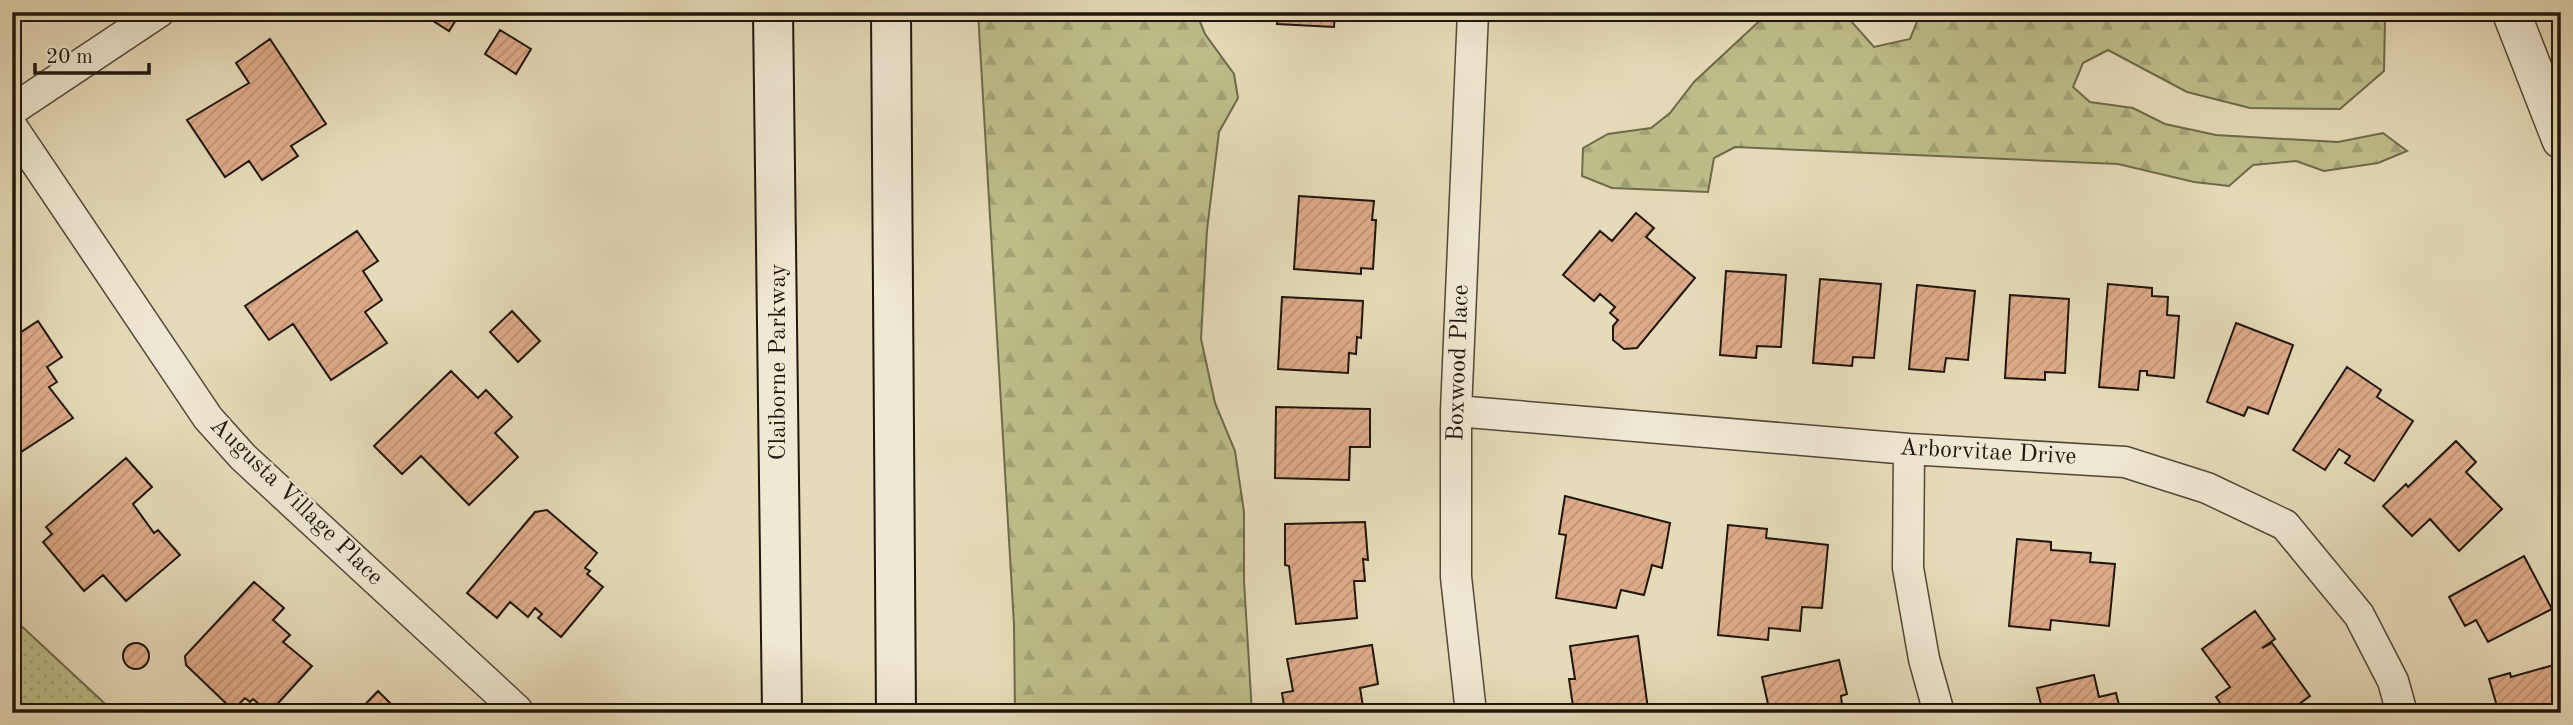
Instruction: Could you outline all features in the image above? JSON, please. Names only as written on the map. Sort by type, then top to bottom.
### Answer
[{"type":"main road","name":"Claiborne Parkway","points":[[773,12],[782,713]]},
{"type":"main road","points":[[891,12],[896,713]]},
{"type":"street","points":[[12,110],[159,12]]},
{"type":"street","name":"Boxwood Place","points":[[1471,713],[1456,577],[1456,411],[1473,12]]},
{"type":"street","points":[[2511,12],[2561,140]]},
{"type":"street","name":"Augusta Village Place","points":[[12,127],[208,418],[243,457],[517,710]]},
{"type":"street","name":"Arborvitae Drive","points":[[1456,411],[1909,449],[2125,462],[2207,488],[2285,525],[2358,615],[2393,681],[2402,713]]},
{"type":"street","points":[[1909,449],[1908,568],[1924,659],[1938,713]]},
{"type":"green space","points":[[978,12],[1196,12],[1205,34],[1234,74],[1238,98],[1219,132],[1207,230],[1201,339],[1215,403],[1235,451],[1244,512],[1244,581],[1252,713],[1015,713],[1014,625]]},
{"type":"green space","points":[[1769,12],[1843,12],[1874,47],[1910,39],[1921,12],[2044,12],[2053,15],[2061,12],[2381,12],[2385,19],[2384,71],[2340,109],[2250,108],[2187,92],[2108,50],[2083,63],[2073,87],[2090,102],[2133,108],[2165,124],[2216,135],[2338,142],[2383,133],[2407,151],[2378,163],[2324,171],[2296,161],[2253,165],[2229,186],[2194,182],[2118,164],[1735,147],[1714,158],[1708,192],[1612,188],[1582,176],[1583,148],[1608,134],[1651,128],[1670,113],[1694,82]]},
{"type":"green space","points":[[12,616],[16,621],[115,713],[12,713]]},
{"type":"building","points":[[419,12],[461,12],[449,31]]},
{"type":"building","points":[[1278,12],[1335,12],[1334,27],[1277,24]]},
{"type":"building","points":[[500,30],[531,49],[516,74],[485,54]]},
{"type":"building","points":[[270,39],[326,124],[291,146],[298,156],[262,180],[249,161],[225,177],[187,120],[249,83],[236,63]]},
{"type":"building","points":[[1299,196],[1374,201],[1372,220],[1376,220],[1373,269],[1361,268],[1361,274],[1294,269]]},
{"type":"building","points":[[1636,213],[1654,228],[1646,237],[1695,278],[1637,348],[1624,349],[1613,340],[1613,326],[1618,320],[1610,313],[1615,307],[1600,294],[1594,301],[1563,275],[1600,231],[1612,241]]},
{"type":"building","points":[[357,231],[378,261],[363,271],[382,300],[365,312],[387,343],[331,380],[293,324],[269,340],[245,306]]},
{"type":"building","points":[[1726,271],[1786,275],[1781,347],[1757,346],[1756,358],[1720,355]]},
{"type":"building","points":[[1820,279],[1881,284],[1874,358],[1853,357],[1852,366],[1813,363]]},
{"type":"building","points":[[2108,284],[2152,288],[2152,296],[2168,297],[2167,315],[2179,316],[2174,378],[2147,375],[2147,371],[2140,371],[2138,390],[2099,387]]},
{"type":"building","points":[[1917,285],[1975,291],[1968,360],[1946,358],[1944,372],[1909,369]]},
{"type":"building","points":[[2010,295],[2069,299],[2065,373],[2045,372],[2045,380],[2005,378]]},
{"type":"building","points":[[1282,297],[1363,301],[1361,338],[1357,337],[1356,354],[1349,353],[1348,373],[1278,369]]},
{"type":"building","points":[[512,311],[540,341],[518,362],[490,332]]},
{"type":"building","points":[[38,321],[62,357],[47,367],[57,382],[49,387],[73,418],[18,454],[12,444],[12,338]]},
{"type":"building","points":[[2236,323],[2293,345],[2268,414],[2248,407],[2244,416],[2207,402]]},
{"type":"building","points":[[2347,367],[2381,390],[2377,397],[2413,421],[2374,481],[2345,463],[2350,456],[2339,449],[2325,470],[2293,450]]},
{"type":"building","points":[[451,371],[478,398],[486,390],[512,417],[495,433],[518,457],[469,505],[421,456],[402,474],[374,446]]},
{"type":"building","points":[[1276,407],[1370,409],[1370,447],[1350,447],[1349,480],[1275,478]]},
{"type":"building","points":[[2456,441],[2476,462],[2466,472],[2502,509],[2459,551],[2430,519],[2412,536],[2383,506],[2406,484],[2408,487]]},
{"type":"building","points":[[126,458],[152,487],[133,504],[154,533],[158,530],[180,555],[126,601],[103,575],[84,591],[43,542],[52,534],[46,527]]},
{"type":"building","points":[[1565,496],[1670,523],[1662,568],[1652,565],[1644,595],[1621,590],[1616,608],[1556,598],[1566,535],[1559,534]]},
{"type":"building","points":[[547,510],[597,553],[585,568],[590,571],[587,574],[603,587],[561,637],[538,618],[542,614],[535,608],[528,617],[510,602],[497,618],[467,593],[535,512]]},
{"type":"building","points":[[1365,522],[1368,560],[1363,559],[1365,581],[1354,581],[1357,618],[1296,624],[1289,566],[1285,565],[1285,524]]},
{"type":"building","points":[[1728,525],[1767,529],[1766,538],[1828,545],[1822,608],[1802,607],[1800,631],[1769,628],[1768,640],[1718,635]]},
{"type":"building","points":[[2017,539],[2051,542],[2051,550],[2091,553],[2090,562],[2115,564],[2109,626],[2051,620],[2050,630],[2009,626]]},
{"type":"building","points":[[2524,556],[2552,609],[2488,642],[2476,620],[2465,626],[2449,597]]},
{"type":"building","points":[[254,582],[284,608],[273,620],[290,635],[283,642],[312,666],[269,713],[253,699],[250,702],[245,698],[233,710],[186,665],[185,656]]},
{"type":"building","points":[[2255,611],[2275,639],[2262,648],[2272,643],[2310,696],[2287,713],[2249,713],[2246,708],[2240,713],[2227,713],[2216,697],[2230,687],[2202,649]]},
{"type":"building","points":[[1638,636],[1648,709],[1620,713],[1574,713],[1569,679],[1575,679],[1570,646]]},
{"type":"building","points":[[136,643],[145,647],[149,656],[145,665],[136,669],[127,665],[123,656],[127,647]]},
{"type":"building","points":[[1372,645],[1378,684],[1360,688],[1364,713],[1285,713],[1282,693],[1293,691],[1287,659]]},
{"type":"building","points":[[1839,660],[1847,694],[1841,696],[1843,713],[1770,713],[1762,677]]},
{"type":"building","points":[[2561,663],[2561,713],[2499,713],[2489,679],[2510,673],[2511,677]]},
{"type":"building","points":[[2094,675],[2099,697],[2116,693],[2121,713],[2043,713],[2037,688]]},
{"type":"building","points":[[378,691],[400,713],[357,713]]}]
